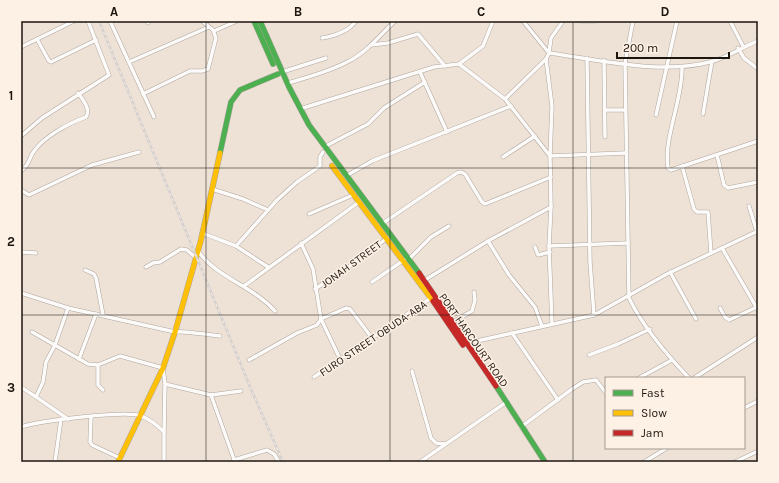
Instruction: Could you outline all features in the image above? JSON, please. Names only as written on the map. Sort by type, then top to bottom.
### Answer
[{"type":"main road","name":"PORT HARCOURT ROAD","points":[[254,21],[305,126],[383,223],[431,298],[492,386],[501,396]]},
{"type":"main road","name":"PORT HARCOURT ROAD","points":[[260,21],[280,74],[287,83],[291,96],[324,149],[354,194],[387,238],[425,280],[496,384],[501,396]]},
{"type":"main road","points":[[119,460],[163,368],[175,332],[198,251],[231,102],[240,90],[280,74]]},
{"type":"main road","points":[[501,396],[545,462]]},
{"type":"street","points":[[21,47],[74,21]]},
{"type":"street","points":[[21,134],[78,93],[108,75],[88,21]]},
{"type":"street","points":[[110,21],[154,117]]},
{"type":"street","points":[[143,94],[190,71],[202,71],[208,69],[216,42],[214,31],[202,21]]},
{"type":"street","points":[[214,31],[237,21]]},
{"type":"street","points":[[322,38],[332,36],[353,25],[356,21]]},
{"type":"street","points":[[287,83],[323,73],[350,61],[371,45],[395,21]]},
{"type":"street","points":[[300,109],[420,72],[459,64],[483,46],[493,21]]},
{"type":"street","points":[[523,21],[549,53],[667,67],[682,67],[712,61],[738,48],[758,41]]},
{"type":"street","points":[[504,99],[546,59],[549,53],[551,38],[563,21]]},
{"type":"street","points":[[580,21],[596,21]]},
{"type":"street","points":[[633,21],[625,63],[629,295],[650,329],[672,360],[688,377]]},
{"type":"street","points":[[656,115],[677,21]]},
{"type":"street","points":[[730,21],[743,46]]},
{"type":"street","points":[[129,62],[210,27]]},
{"type":"street","points":[[371,45],[388,43],[418,34],[445,66]]},
{"type":"street","points":[[37,39],[51,62],[96,40]]},
{"type":"street","points":[[738,48],[744,58],[758,69]]},
{"type":"street","points":[[280,74],[326,58]]},
{"type":"street","points":[[587,58],[590,244],[594,314]]},
{"type":"street","points":[[546,59],[552,106],[549,246],[552,324]]},
{"type":"street","points":[[604,60],[605,137]]},
{"type":"street","points":[[703,114],[712,61]]},
{"type":"street","points":[[459,64],[511,106],[550,156]]},
{"type":"street","points":[[682,67],[682,83],[670,144],[668,167],[671,170],[717,156],[758,141]]},
{"type":"street","points":[[420,72],[447,132]]},
{"type":"street","points":[[236,246],[268,210],[297,182],[320,166],[320,157],[324,149],[368,124],[384,108],[425,82]]},
{"type":"street","points":[[21,171],[28,166],[34,150],[58,130],[69,122],[86,117],[88,111],[87,107],[78,93]]},
{"type":"street","points":[[346,176],[372,161],[511,106]]},
{"type":"street","points":[[605,110],[625,110]]},
{"type":"street","points":[[502,157],[535,136]]},
{"type":"street","points":[[21,190],[29,195],[92,165],[140,152]]},
{"type":"street","points":[[550,156],[626,153]]},
{"type":"street","points":[[717,156],[724,185],[728,188],[758,182]]},
{"type":"street","points":[[682,166],[694,209],[697,212],[708,212],[711,253]]},
{"type":"street","points":[[383,223],[456,173],[461,172],[465,174],[482,202],[485,204],[551,177]]},
{"type":"street","points":[[212,190],[243,199],[268,210]]},
{"type":"street","points":[[309,214],[354,194]]},
{"type":"street","points":[[244,286],[301,243],[360,202]]},
{"type":"street","points":[[468,343],[594,314],[670,272],[757,232],[749,206]]},
{"type":"street","points":[[425,280],[488,241],[551,207]]},
{"type":"street","points":[[372,282],[406,260],[431,237],[449,226]]},
{"type":"street","points":[[202,233],[236,246],[268,267]]},
{"type":"street","name":"JONAH STREET","points":[[315,289],[362,258],[387,238]]},
{"type":"street","points":[[488,241],[509,276],[535,307],[542,326]]},
{"type":"street","points":[[301,243],[313,269],[321,319],[340,359]]},
{"type":"street","points":[[549,246],[628,243]]},
{"type":"street","points":[[535,247],[538,255],[550,252]]},
{"type":"street","points":[[720,308],[725,317],[729,320],[757,308],[722,248]]},
{"type":"street","points":[[146,267],[153,263],[160,262],[181,249],[187,250],[196,258]]},
{"type":"street","points":[[198,251],[215,268],[265,300],[274,311]]},
{"type":"street","points":[[21,252],[36,253]]},
{"type":"street","points":[[85,270],[94,274],[96,278],[103,315]]},
{"type":"street","points":[[670,272],[696,319]]},
{"type":"street","points":[[453,322],[472,310],[475,300],[474,292]]},
{"type":"street","points":[[21,293],[68,308],[175,332],[179,331],[200,335],[220,336]]},
{"type":"street","name":"FURO STREET OBUDA-ABA","points":[[314,377],[431,298]]},
{"type":"street","points":[[36,397],[43,382],[46,362],[55,345],[68,308]]},
{"type":"street","points":[[249,360],[297,333],[317,325],[321,319],[349,308],[372,338]]},
{"type":"street","points":[[79,359],[96,314]]},
{"type":"street","points":[[589,355],[618,344],[650,329]]},
{"type":"street","points":[[32,332],[88,364],[98,365],[120,356],[163,368],[165,384],[164,462]]},
{"type":"street","points":[[512,333],[558,400]]},
{"type":"street","points":[[696,377],[758,337]]},
{"type":"street","points":[[641,377],[672,360]]},
{"type":"street","points":[[98,365],[98,385],[102,390]]},
{"type":"street","points":[[412,371],[431,438],[436,443],[445,444]]},
{"type":"street","points":[[521,427],[578,385],[592,380],[598,382],[605,392]]},
{"type":"street","points":[[165,384],[211,395],[241,391]]},
{"type":"street","points":[[21,387],[68,419]]},
{"type":"street","points":[[211,395],[235,461],[266,450],[274,454],[279,462]]},
{"type":"street","points":[[745,408],[758,401]]},
{"type":"street","points":[[420,462],[505,403]]},
{"type":"street","points":[[21,426],[61,419],[141,415],[164,432]]},
{"type":"street","points":[[91,417],[90,442],[92,445],[119,460]]},
{"type":"street","points":[[55,462],[61,419]]},
{"type":"street","points":[[644,462],[665,449]]},
{"type":"street","points":[[735,462],[758,451]]},
{"type":"railway","points":[[99,21],[251,389],[283,462]]},
{"type":"traffic: fast","points":[[254,21],[273,64]]},
{"type":"traffic: fast","points":[[260,21],[289,87],[309,125],[419,273]]},
{"type":"traffic: fast","points":[[220,153],[231,102],[240,90],[278,74]]},
{"type":"traffic: fast","points":[[496,386],[545,462]]},
{"type":"traffic: slow","points":[[118,462],[163,368],[175,332],[201,240],[220,153]]},
{"type":"traffic: slow","points":[[332,166],[433,301]]},
{"type":"traffic: jam","points":[[419,273],[496,386]]},
{"type":"traffic: jam","points":[[433,301],[463,345]]}]
